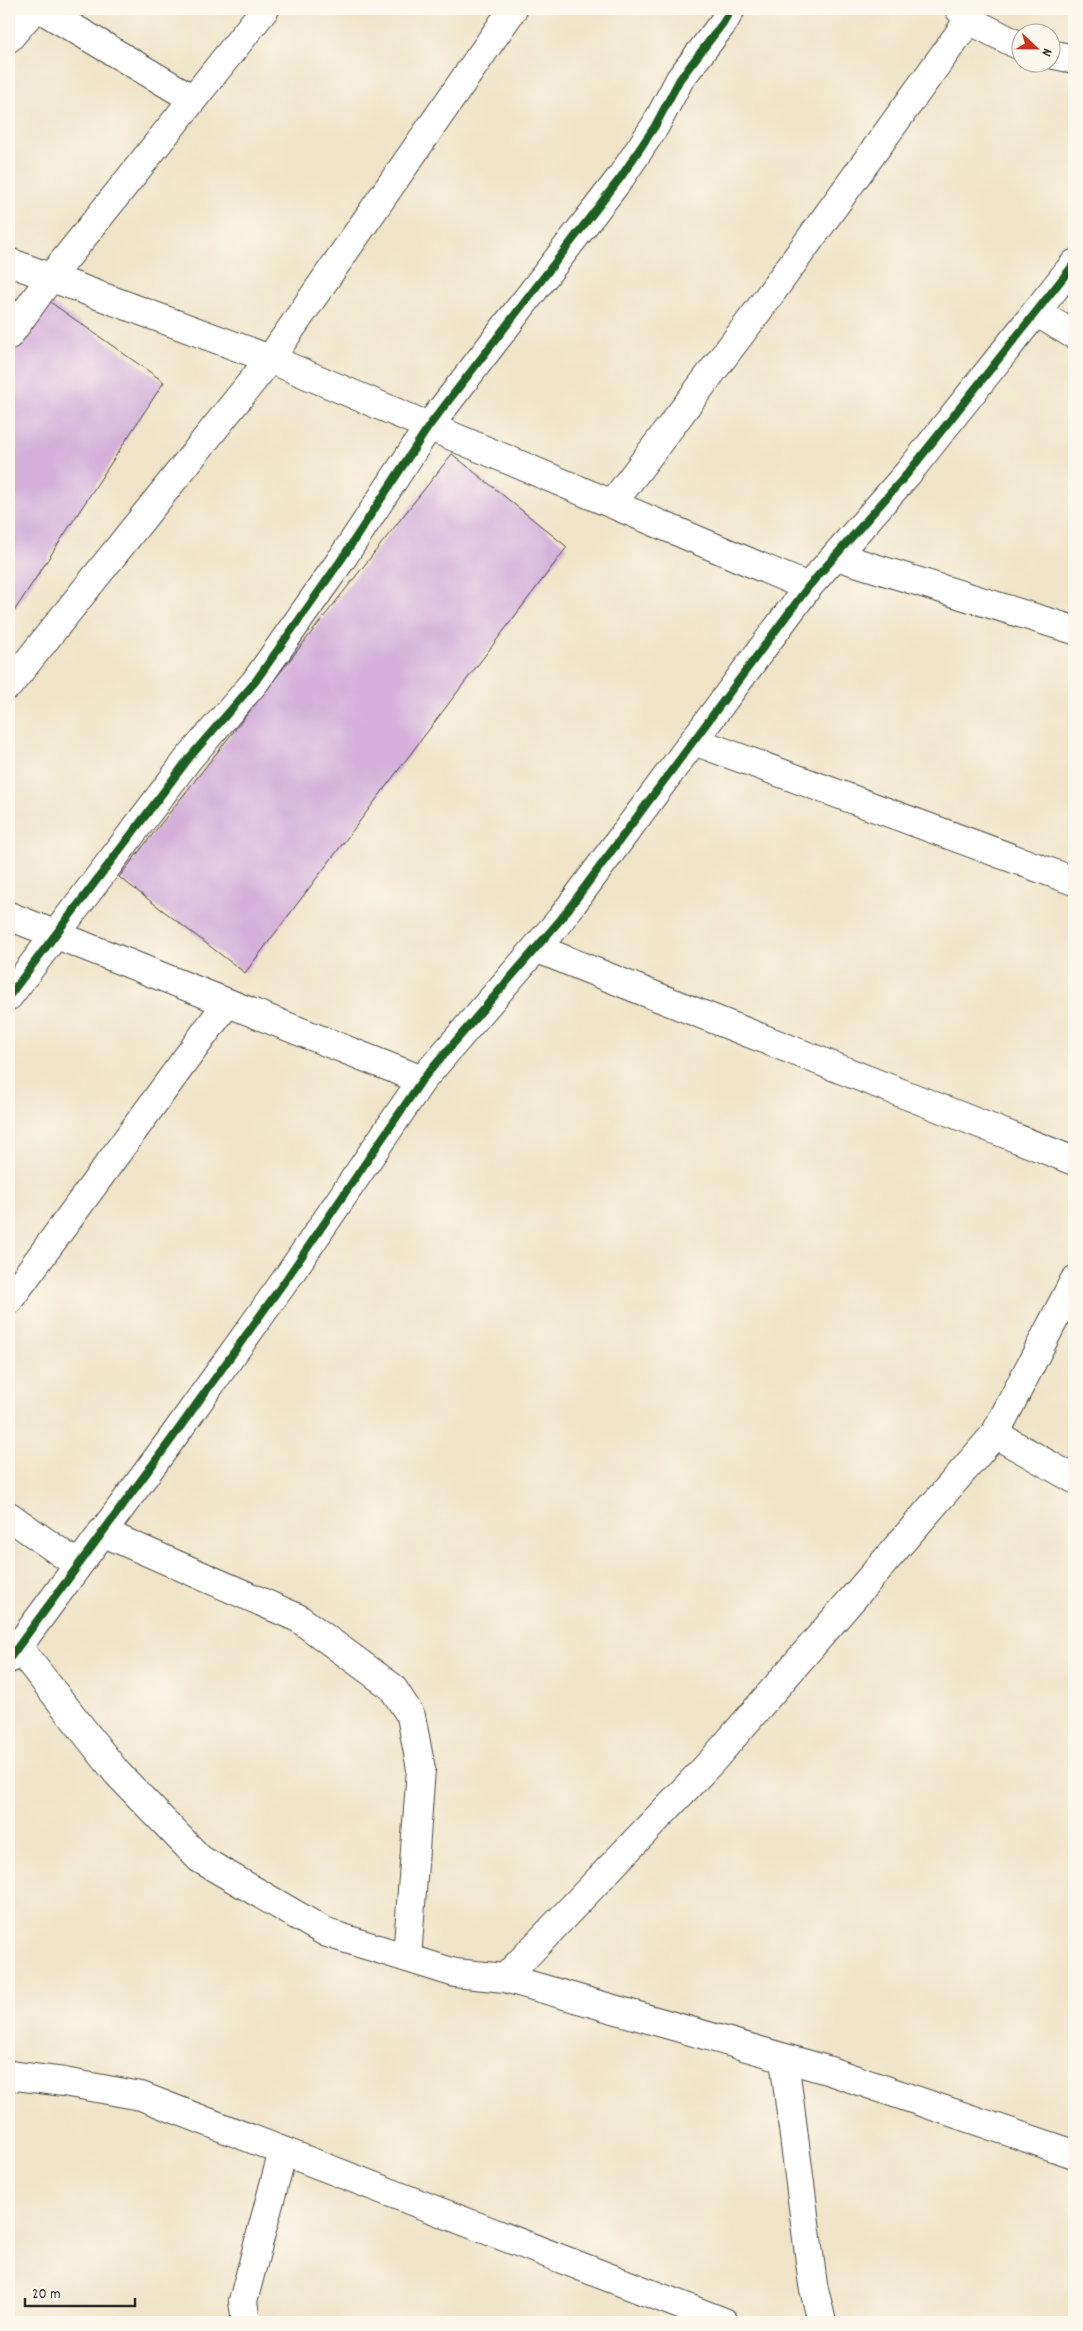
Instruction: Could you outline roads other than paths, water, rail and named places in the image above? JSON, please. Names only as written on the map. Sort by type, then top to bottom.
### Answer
[{"type":"street","points":[[9,38],[34,9]]},
{"type":"street","points":[[41,9],[193,99]]},
{"type":"street","points":[[9,335],[50,278],[265,9]]},
{"type":"street","points":[[9,685],[270,359],[513,9]]},
{"type":"street","points":[[9,996],[189,758],[255,682],[341,560],[429,426],[622,177],[655,126],[680,79],[723,24],[731,9]]},
{"type":"street","points":[[612,504],[758,311],[964,14],[1010,40]]},
{"type":"street","points":[[1060,56],[1074,59]]},
{"type":"street","points":[[9,262],[270,359],[808,587]]},
{"type":"street","points":[[1074,264],[908,473],[808,587],[561,919],[422,1080],[287,1278],[14,1653],[117,1773],[200,1859],[327,1933],[455,1973],[505,1978],[827,2070],[1074,2154]]},
{"type":"street","points":[[1036,312],[1074,335]]},
{"type":"street","points":[[836,556],[1074,630]]},
{"type":"street","points":[[694,741],[1074,881]]},
{"type":"street","points":[[9,916],[422,1080]]},
{"type":"street","points":[[536,948],[765,1041],[884,1085],[1074,1161]]},
{"type":"street","points":[[9,1300],[227,1003]]},
{"type":"street","points":[[505,1978],[712,1761],[996,1434],[1074,1281]]},
{"type":"street","points":[[996,1434],[1074,1479]]},
{"type":"street","points":[[9,1516],[78,1565]]},
{"type":"street","points":[[102,1532],[298,1618],[392,1687],[411,1716],[421,1769],[407,1958]]},
{"type":"street","points":[[784,2059],[813,2285],[822,2322]]},
{"type":"street","points":[[9,2076],[64,2082],[141,2096],[724,2322]]},
{"type":"street","points":[[246,2322],[244,2301],[282,2151]]}]
